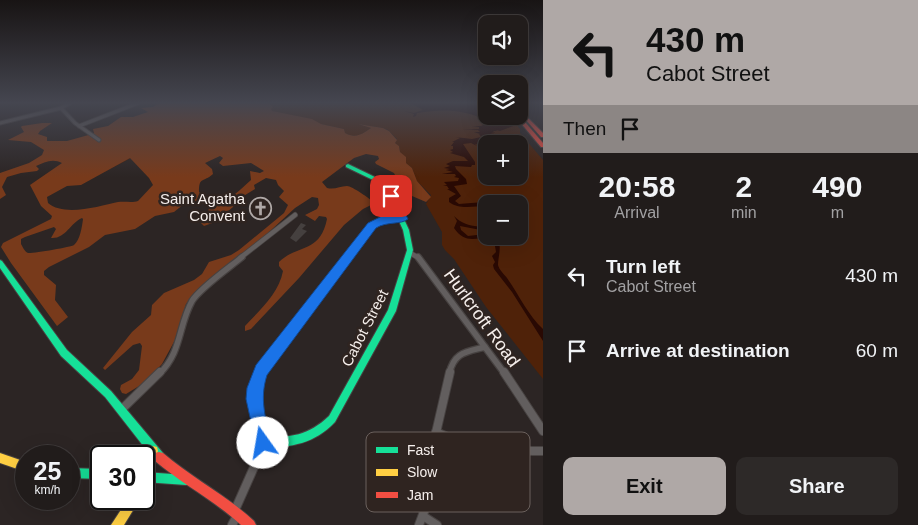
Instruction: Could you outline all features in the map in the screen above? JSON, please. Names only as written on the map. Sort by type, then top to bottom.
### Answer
[{"type":"main road","points":[[531,128],[543,141]]},
{"type":"main road","name":"Cabot Street","points":[[263,443],[304,440],[320,432],[328,424],[390,315],[410,253],[403,219],[395,202],[383,186],[367,174],[348,166]]},
{"type":"main road","points":[[0,263],[21,289],[64,352],[100,384],[122,409],[148,445]]},
{"type":"main road","points":[[155,454],[166,464],[237,511],[250,525]]},
{"type":"main road","points":[[0,458],[15,463]]},
{"type":"main road","points":[[155,477],[179,478],[194,483]]},
{"type":"main road","points":[[117,525],[127,510]]},
{"type":"street","points":[[82,128],[92,132],[99,140]]},
{"type":"street","points":[[122,409],[168,365],[177,347],[188,308],[194,298],[251,249],[295,215]]},
{"type":"street","points":[[232,525],[263,443],[255,412],[254,394],[264,366],[372,226],[382,219],[403,219]]},
{"type":"street","name":"Hurlcroft Road","points":[[410,253],[417,256],[424,263],[543,431]]},
{"type":"street","points":[[436,432],[454,359],[462,353],[485,347]]},
{"type":"street","points":[[530,451],[543,451]]},
{"type":"street","points":[[419,525],[424,512]]},
{"type":"street","points":[[423,516],[437,525]]},
{"type":"shaded area","points":[[21,128],[45,128],[38,134],[47,137],[47,141],[67,141],[92,134],[94,133],[93,129],[337,128],[344,129],[345,133],[356,136],[371,128],[369,128],[383,128],[389,131],[397,140],[395,143],[399,146],[400,152],[406,157],[406,163],[412,168],[417,181],[431,197],[426,202],[412,196],[398,181],[394,173],[376,164],[375,162],[379,159],[378,156],[366,154],[354,158],[322,182],[327,188],[349,187],[375,203],[363,209],[344,225],[299,278],[251,329],[245,331],[245,326],[268,301],[281,279],[283,271],[279,266],[279,262],[286,256],[313,243],[324,230],[326,217],[319,216],[315,221],[305,215],[317,209],[319,205],[318,198],[312,197],[295,208],[268,233],[197,291],[186,304],[175,340],[162,364],[144,383],[126,394],[122,393],[121,385],[132,379],[139,370],[142,346],[140,343],[133,345],[105,370],[103,368],[132,332],[151,315],[152,305],[164,293],[194,280],[202,274],[209,262],[231,255],[239,250],[284,213],[288,205],[279,197],[284,191],[276,180],[266,178],[254,185],[255,189],[237,200],[233,207],[215,222],[204,226],[201,223],[208,214],[209,207],[200,202],[184,204],[174,212],[155,216],[135,229],[105,235],[89,247],[44,271],[44,275],[56,285],[55,300],[68,317],[57,326],[1,247],[3,243],[51,219],[52,216],[41,206],[30,185],[62,163],[49,161],[36,166],[39,169],[37,171],[7,177],[2,187],[6,195],[0,199],[0,173],[29,163],[42,155],[44,150],[31,142],[8,140],[24,132]],"holes":[[[220,156],[223,158],[219,163],[223,166],[251,163],[264,171],[260,173],[250,171],[251,180],[227,199],[221,201],[207,198],[199,192],[202,180],[213,174],[212,169],[205,163]],[[130,158],[153,185],[138,201],[118,202],[72,210],[55,207],[48,203],[47,197],[67,186],[81,185]],[[82,218],[79,237],[74,245],[28,253],[21,244],[21,239],[54,227],[56,229],[51,238],[56,238]]]},
{"type":"shaded area","points":[[136,128],[290,128],[204,137],[141,169],[131,158],[104,172],[91,161]]},
{"type":"shaded area","points":[[337,128],[371,128],[356,136],[345,133],[344,129]]},
{"type":"shaded area","points":[[380,128],[519,128],[522,135],[478,135],[478,185],[528,185],[528,142],[543,160],[543,379],[486,307],[454,259],[445,250],[442,245],[442,232],[426,204],[431,195],[417,181],[412,168],[406,163],[406,158],[395,143],[397,139],[388,130]]},
{"type":"shaded area","points":[[479,128],[509,128],[493,131],[494,134],[491,133],[493,135],[480,135],[474,132],[480,132],[478,130],[463,130]]},
{"type":"shaded area","points":[[455,137],[472,139],[478,138],[478,145],[475,144],[477,146],[471,143],[463,144],[475,165],[471,167],[455,166],[466,179],[467,184],[454,186],[461,196],[455,201],[459,204],[478,202],[478,207],[462,207],[449,202],[449,198],[456,194],[443,185],[447,185],[444,182],[458,181],[459,178],[454,177],[456,176],[455,174],[442,174],[453,172],[446,170],[450,169],[444,168],[450,166],[446,164],[453,161],[468,161],[464,157],[450,153],[453,152],[450,150],[453,149],[453,146],[451,146],[454,142],[452,142],[460,138]]},
{"type":"shaded area","points":[[454,216],[469,225],[478,226],[478,229],[460,226],[461,230],[468,236],[478,235],[478,238],[466,238],[458,233],[454,228],[457,221]]},
{"type":"shaded area","points":[[495,245],[500,245],[498,265],[528,311],[543,329],[543,341],[512,292],[494,269],[493,265],[495,262],[492,256],[496,252]]},
{"type":"building","points":[[301,223],[306,225],[302,229],[307,231],[296,242],[290,238]]},
{"type":"traffic: fast","points":[[263,443],[292,441],[309,436],[317,432],[332,419],[392,311],[410,250],[406,230],[391,196],[375,179],[348,166]]},
{"type":"traffic: fast","points":[[0,263],[64,353],[108,394],[159,457]]},
{"type":"traffic: fast","points":[[80,473],[90,474]]},
{"type":"traffic: fast","points":[[155,478],[186,480]]},
{"type":"traffic: slow","points":[[0,458],[15,463]]},
{"type":"traffic: slow","points":[[117,525],[127,510]]},
{"type":"traffic: jam","points":[[527,128],[543,146]]},
{"type":"traffic: jam","points":[[535,128],[543,136]]},
{"type":"traffic: jam","points":[[159,457],[250,525]]},
{"type":"place","name":"Saint Agatha Convent","points":[[261,208]]},
{"type":"route","points":[[263,443],[255,412],[254,399],[255,388],[261,370],[372,226],[382,219],[403,219],[391,196]]}]
